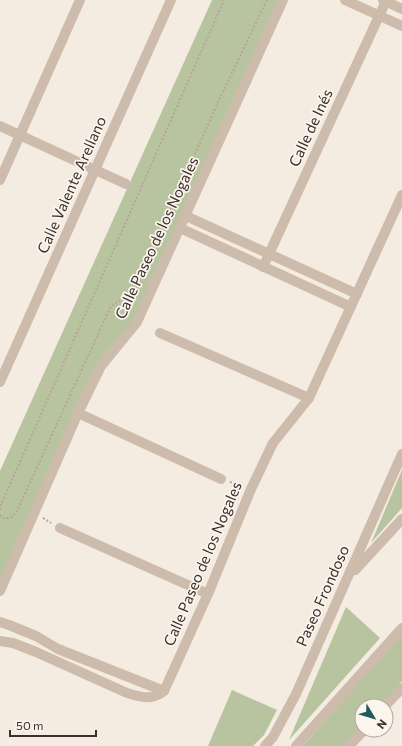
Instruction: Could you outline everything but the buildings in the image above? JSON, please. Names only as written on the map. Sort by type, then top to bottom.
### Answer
[{"type":"street","points":[[0,180],[80,0]]},
{"type":"street","name":"Calle Valente Arellano","points":[[0,382],[171,0]]},
{"type":"street","name":"Calle Paseo de los Nogales","points":[[0,591],[78,413],[101,366],[137,322],[283,0]]},
{"type":"street","points":[[345,0],[402,26]]},
{"type":"street","points":[[384,1],[402,9]]},
{"type":"street","name":"Calle de Inés","points":[[263,267],[379,16],[384,1]]},
{"type":"street","points":[[0,126],[126,184]]},
{"type":"street","name":"Calle Paseo de los Nogales","points":[[164,691],[208,594],[251,490],[273,443],[309,398],[402,195]]},
{"type":"street","points":[[186,216],[357,294]]},
{"type":"street","points":[[180,228],[350,307]]},
{"type":"street","points":[[160,333],[309,398]]},
{"type":"street","points":[[78,413],[221,479]]},
{"type":"street","name":"Paseo Frondoso","points":[[265,746],[273,737],[296,694],[402,454]]},
{"type":"street","points":[[349,575],[402,519]]},
{"type":"street","points":[[60,528],[208,594]]},
{"type":"street","points":[[0,622],[9,624],[36,636],[58,649],[164,691],[153,697],[142,697],[127,693],[36,652],[13,643],[0,641]]},
{"type":"street","points":[[296,746],[402,628]]},
{"type":"street","points":[[393,698],[402,688]]},
{"type":"street","points":[[349,746],[356,738]]},
{"type":"path","points":[[0,510],[224,0]]},
{"type":"path","points":[[0,515],[5,519],[12,517],[17,511],[111,306],[134,290],[219,100],[267,0]]},
{"type":"path","points":[[221,479],[251,490]]},
{"type":"path","points":[[35,514],[60,528]]},
{"type":"green space","points":[[212,0],[282,0],[135,321],[98,366],[0,585],[0,471]]},
{"type":"green space","points":[[402,470],[402,508],[371,543]]},
{"type":"green space","points":[[346,607],[380,638],[289,740]]},
{"type":"green space","points":[[402,633],[402,681],[387,698],[354,698],[354,736],[345,746],[303,746]]},
{"type":"green space","points":[[232,690],[277,710],[264,735],[253,746],[208,746]]}]
